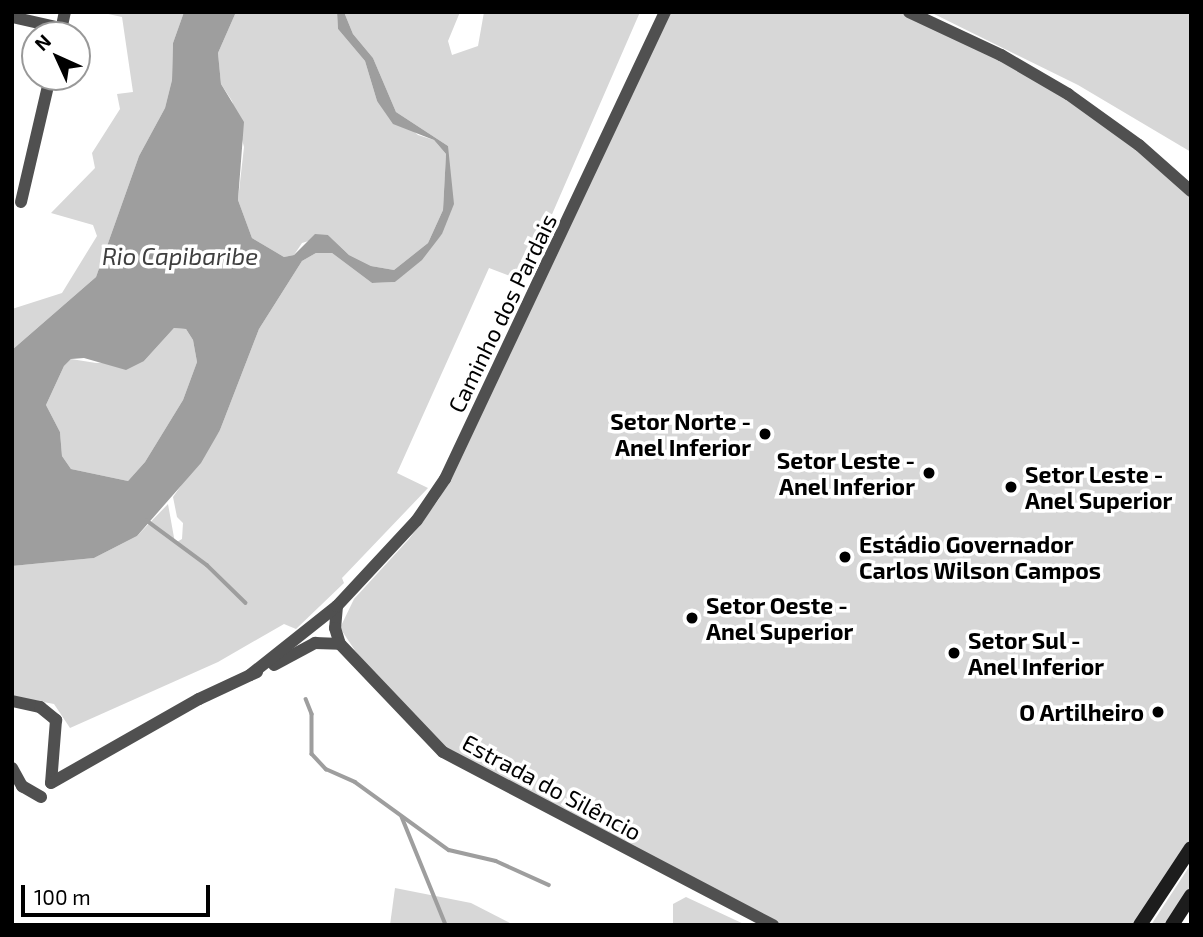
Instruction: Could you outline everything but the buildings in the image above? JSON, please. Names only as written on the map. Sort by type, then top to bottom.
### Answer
[{"type":"main road","points":[[1140,925],[1191,848]]},
{"type":"main road","points":[[1172,925],[1191,896]]},
{"type":"street","name":"Caminho dos Pardais","points":[[250,675],[337,606],[417,520],[445,480],[665,12]]},
{"type":"street","points":[[909,12],[1001,55],[1068,94],[1139,145],[1191,191]]},
{"type":"street","points":[[21,202],[47,91]]},
{"type":"street","points":[[12,701],[40,707],[56,720],[51,783],[200,699],[315,643],[340,644],[335,628],[337,606]]},
{"type":"street","name":"Estrada do Silêncio","points":[[340,644],[443,752],[462,765],[773,925]]},
{"type":"street","points":[[12,768],[22,786],[41,797]]},
{"type":"shaded area","points":[[99,12],[184,12],[173,43],[172,80],[165,108],[139,156],[96,277],[12,350],[12,309],[62,293],[97,236],[93,225],[51,213],[95,168],[92,153],[120,109],[117,94],[133,92],[122,17]]},
{"type":"shaded area","points":[[236,12],[337,12],[338,29],[365,61],[377,101],[418,135],[434,140],[446,154],[443,210],[428,243],[394,270],[371,266],[349,255],[328,235],[302,243],[294,255],[284,257],[252,238],[238,200],[244,147],[232,101],[221,84],[218,53]]},
{"type":"shaded area","points":[[344,12],[460,12],[448,41],[452,55],[478,46],[484,12],[640,12],[523,281],[489,268],[397,473],[428,488],[342,578],[344,583],[296,629],[284,624],[218,662],[70,728],[54,704],[12,696],[12,566],[94,558],[137,536],[168,504],[175,543],[182,539],[183,523],[177,517],[173,497],[220,430],[259,329],[302,261],[316,253],[332,253],[372,283],[395,282],[442,234],[448,146],[396,112],[373,58],[353,34]]},
{"type":"shaded area","points":[[665,12],[909,12],[1068,94],[1191,191],[1191,848],[1140,925],[773,925],[462,765],[370,673],[340,628],[354,599],[409,539],[439,499]]},
{"type":"shaded area","points":[[930,12],[1191,12],[1191,152],[1078,85]]},
{"type":"shaded area","points":[[174,328],[186,329],[193,340],[197,362],[183,400],[145,462],[128,481],[71,469],[62,456],[60,432],[46,405],[64,366],[71,359],[96,363],[144,361]]},
{"type":"shaded area","points":[[1191,864],[1191,890],[1168,925],[1151,925]]},
{"type":"shaded area","points":[[395,888],[471,903],[514,925],[390,925]]},
{"type":"shaded area","points":[[686,897],[746,925],[673,925],[673,904]]},
{"type":"water","name":"Rio Capibaribe","points":[[184,12],[236,12],[218,53],[221,84],[244,122],[238,200],[252,238],[284,257],[294,255],[315,234],[328,235],[349,255],[371,266],[394,270],[428,243],[443,210],[446,154],[434,140],[393,124],[377,101],[365,61],[338,29],[337,12],[344,12],[353,34],[373,58],[396,112],[448,146],[454,204],[442,234],[422,260],[395,282],[372,283],[332,253],[316,253],[302,261],[259,329],[220,430],[201,463],[137,536],[94,558],[12,566],[12,350],[96,277],[139,156],[165,108],[172,80],[173,43]],"holes":[[[174,328],[186,329],[193,340],[197,362],[183,400],[145,462],[128,481],[71,469],[62,456],[60,432],[46,405],[64,366],[71,359],[84,358],[126,370],[144,361]]]},
{"type":"waterway","points":[[146,520],[207,565],[246,603]]},
{"type":"waterway","points":[[306,699],[312,714],[312,754],[326,769],[355,782],[449,850],[496,861],[549,885]]},
{"type":"waterway","points":[[402,817],[446,925]]},
{"type":"place","name":"Setor Norte - Anel Inferior","points":[[765,434]]},
{"type":"place","name":"Setor Leste - Anel Inferior","points":[[929,473]]},
{"type":"place","name":"Setor Leste - Anel Superior","points":[[1011,487]]},
{"type":"place","name":"Estádio Governador Carlos Wilson Campos","points":[[845,557]]},
{"type":"place","name":"Setor Oeste - Anel Superior","points":[[692,618]]},
{"type":"place","name":"Setor Sul - Anel Inferior","points":[[954,653]]},
{"type":"place","name":"O Artilheiro","points":[[1158,712]]}]
